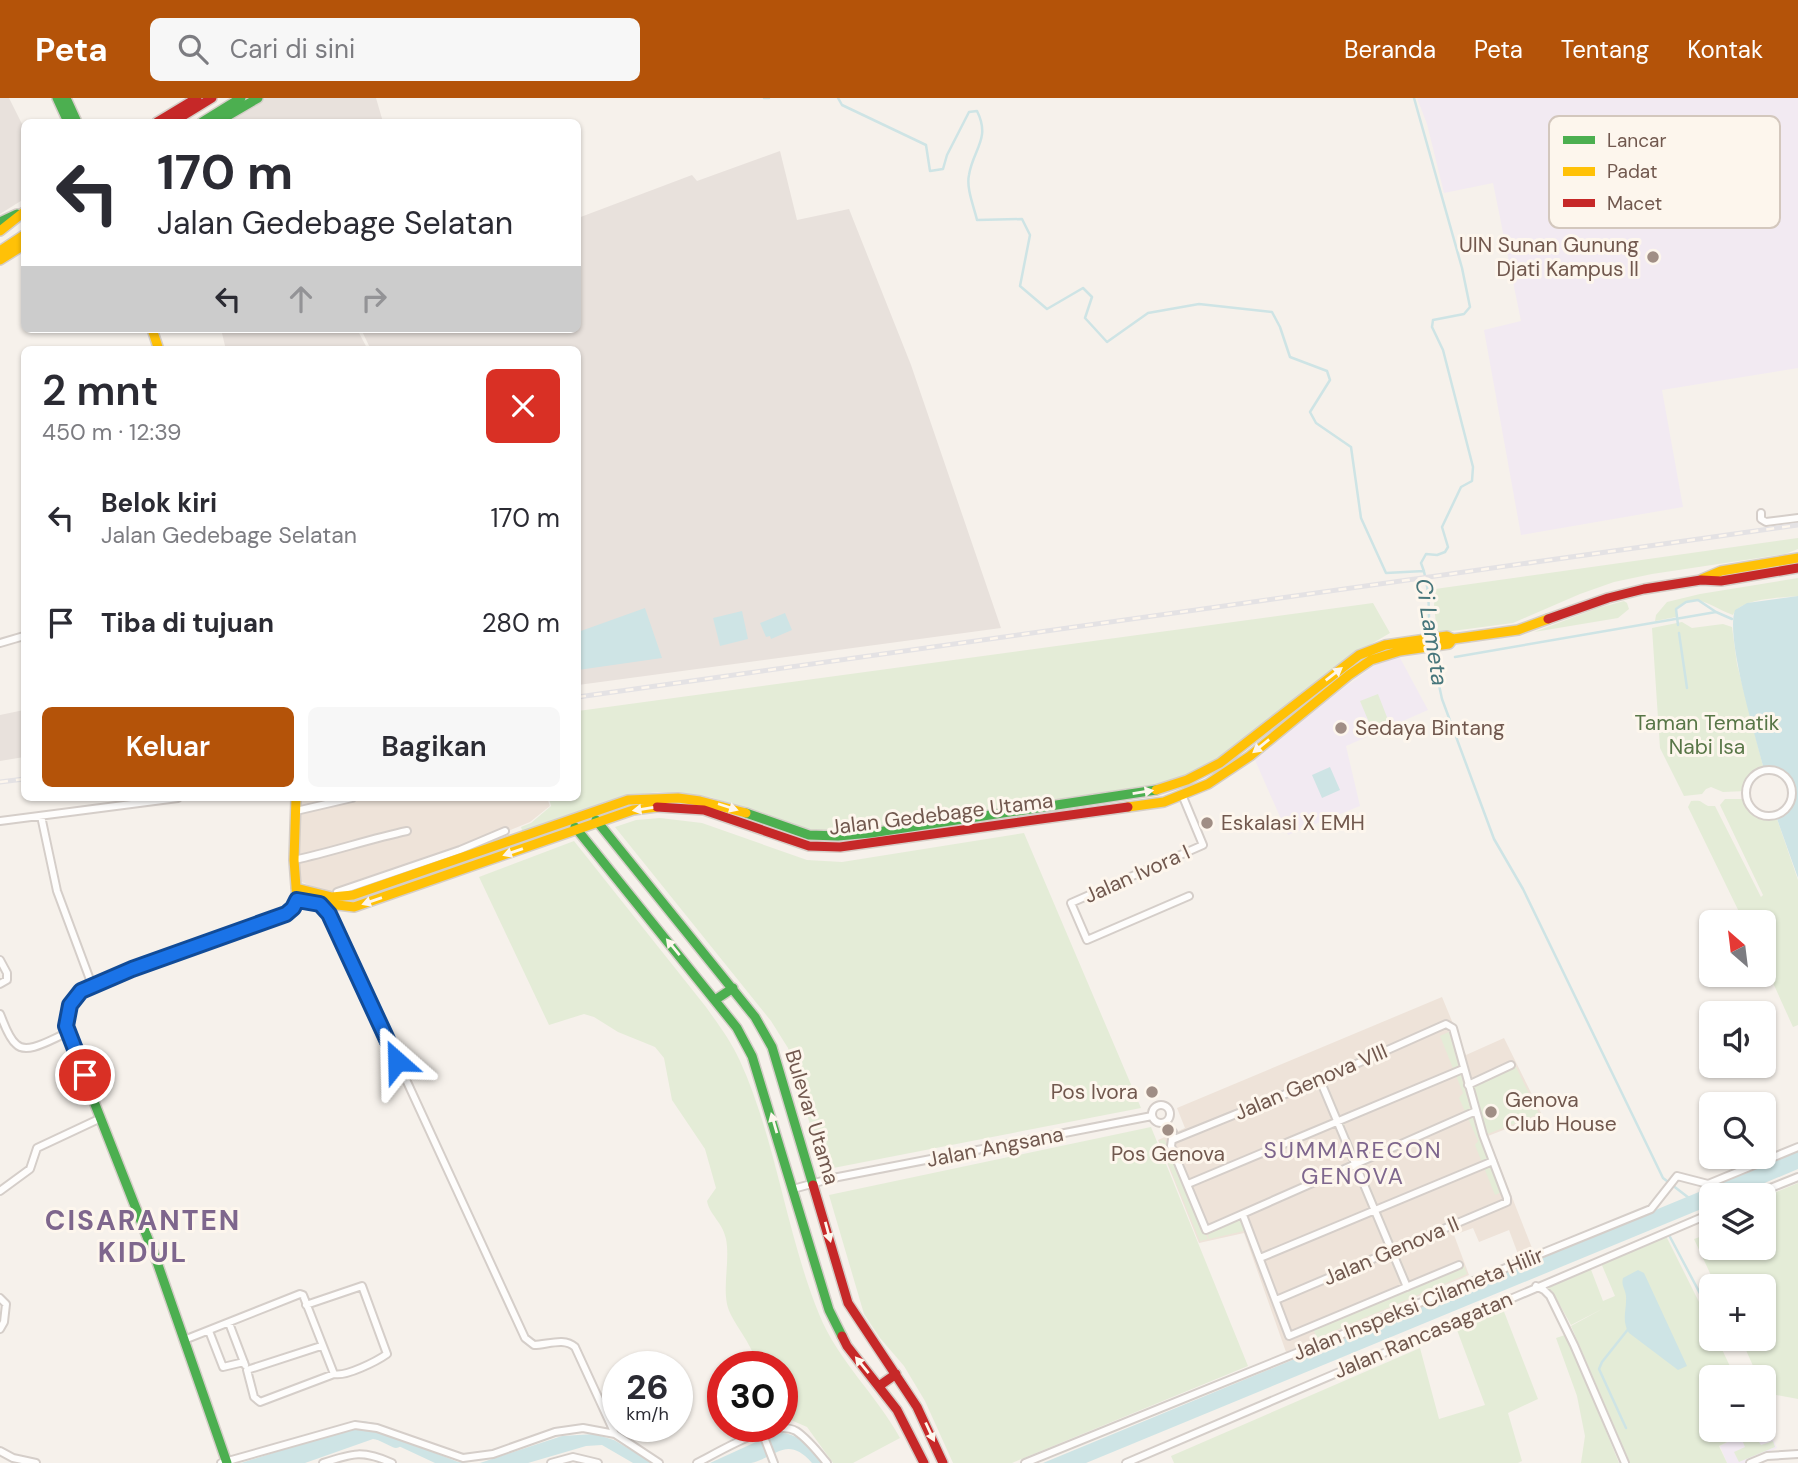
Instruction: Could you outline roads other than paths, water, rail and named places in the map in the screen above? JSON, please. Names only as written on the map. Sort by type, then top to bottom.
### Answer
[{"type":"main road","points":[[57,98],[66,119]]},
{"type":"main road","points":[[66,98],[76,119]]},
{"type":"main road","points":[[163,119],[197,98]]},
{"type":"main road","points":[[178,119],[212,98]]},
{"type":"main road","points":[[207,119],[241,98]]},
{"type":"main road","points":[[223,119],[258,98]]},
{"type":"main road","points":[[0,222],[21,212]]},
{"type":"main road","points":[[0,231],[21,214]]},
{"type":"main road","points":[[0,251],[21,237]]},
{"type":"main road","points":[[0,260],[21,247]]},
{"type":"main road","points":[[1701,580],[1721,571],[1798,558]]},
{"type":"main road","points":[[1701,580],[1721,581],[1798,568]]},
{"type":"main road","name":"Jalan Gedebage Utama","points":[[296,888],[320,895],[341,897],[628,800],[658,796],[685,797],[729,807],[809,835],[838,836],[1173,786],[1199,776],[1220,763],[1346,664],[1395,647],[1440,641],[1447,636],[1453,639],[1518,630],[1608,598],[1701,580]]},
{"type":"main road","name":"Jalan Gedebage Utama","points":[[297,900],[354,907],[633,810],[682,807],[704,810],[809,846],[840,847],[1152,804],[1183,797],[1229,771],[1371,655]]},
{"type":"main road","points":[[1314,689],[1321,698]]},
{"type":"main road","points":[[1100,799],[1102,810]]},
{"type":"main road","points":[[225,1463],[157,1262],[68,1032],[66,1019],[70,1005],[81,991],[92,985],[286,914],[293,908],[297,900],[294,860],[296,801]]},
{"type":"main road","name":"Bulevar Utama","points":[[590,814],[733,988],[755,1017],[772,1047],[816,1183],[848,1303],[867,1337],[896,1374],[924,1419],[943,1463]]},
{"type":"main road","name":"Bulevar Utama","points":[[571,821],[737,1028],[752,1056],[821,1289],[837,1330],[908,1427],[924,1463]]},
{"type":"main road","points":[[838,836],[840,847]]},
{"type":"main road","points":[[417,873],[421,884]]},
{"type":"main road","points":[[715,1000],[733,988]]},
{"type":"main road","points":[[879,1386],[896,1374]]},
{"type":"street","points":[[1761,513],[1761,519],[1766,522],[1798,518]]},
{"type":"street","points":[[0,643],[21,637]]},
{"type":"street","points":[[1764,770],[1786,776],[1793,792],[1793,798],[1786,810],[1772,817],[1756,813],[1746,796],[1751,779],[1764,770]]},
{"type":"street","name":"Jalan Ivora I","points":[[1183,797],[1203,845],[1071,903],[1087,940],[1189,896]]},
{"type":"street","points":[[0,821],[155,801]]},
{"type":"street","points":[[296,811],[333,801]]},
{"type":"street","points":[[41,816],[57,891],[92,985]]},
{"type":"street","points":[[294,860],[407,831]]},
{"type":"street","points":[[337,892],[386,880],[505,831]]},
{"type":"street","points":[[320,904],[333,921],[525,1338],[534,1345],[570,1342],[575,1347],[602,1406]]},
{"type":"street","points":[[0,960],[8,975],[7,980],[0,984]]},
{"type":"street","points":[[0,1014],[14,1042],[21,1048],[30,1048],[68,1032]]},
{"type":"street","name":"Jalan Genova VIII","points":[[1168,1131],[1320,1080],[1446,1024],[1450,1026],[1464,1069]]},
{"type":"street","points":[[1468,1085],[1511,1065]]},
{"type":"street","points":[[1188,1184],[1464,1069],[1493,1161],[1260,1258]]},
{"type":"street","points":[[1320,1080],[1407,1287]]},
{"type":"street","name":"Jalan Angsana","points":[[793,1189],[1152,1116],[1153,1110],[1160,1105],[1168,1109],[1168,1131]]},
{"type":"street","points":[[1152,1116],[1168,1131],[1206,1230],[1476,1111]]},
{"type":"street","points":[[0,1191],[30,1169],[37,1148],[102,1118]]},
{"type":"street","name":"Jalan Inspeksi Cilameta Hilir","points":[[1025,1463],[1651,1209],[1675,1177],[1708,1184],[1798,1147]]},
{"type":"street","name":"Jalan Genova II","points":[[1276,1300],[1507,1202],[1493,1161]]},
{"type":"street","points":[[1776,1186],[1798,1177]]},
{"type":"street","points":[[1243,1214],[1289,1336],[1459,1265]]},
{"type":"street","points":[[1536,1286],[1699,1218]]},
{"type":"street","points":[[229,1323],[254,1397],[260,1402],[334,1374],[339,1376],[348,1373],[387,1354],[364,1289],[359,1286],[306,1305]]},
{"type":"street","name":"Jalan Rancasagatan","points":[[1126,1463],[1536,1286],[1550,1296],[1626,1463]]},
{"type":"street","points":[[184,1340],[300,1294],[303,1295],[334,1374]]},
{"type":"street","points":[[0,1298],[6,1304],[4,1322],[0,1329]]},
{"type":"street","points":[[209,1331],[223,1367],[244,1362]]},
{"type":"street","points":[[247,1370],[321,1346]]},
{"type":"street","points":[[225,1463],[355,1425],[377,1428],[463,1458],[492,1454],[569,1429],[602,1432]]},
{"type":"street","points":[[798,1434],[827,1463]]},
{"type":"street","points":[[627,1442],[659,1463]]},
{"type":"street","points":[[698,1463],[747,1442]]},
{"type":"street","points":[[766,1442],[774,1463]]},
{"type":"street","points":[[0,1451],[13,1458],[36,1463]]},
{"type":"street","points":[[323,1463],[356,1453],[368,1453],[392,1463]]},
{"type":"street","points":[[1750,1463],[1767,1456],[1798,1454]]},
{"type":"street","points":[[551,1463],[573,1457],[598,1463]]},
{"type":"waterway","points":[[764,98],[769,98]]},
{"type":"waterway","points":[[838,98],[842,105],[926,145],[930,171],[943,169],[947,155],[969,112],[977,111],[982,137],[968,180],[977,220],[1022,219],[1030,235],[1020,286],[1047,309],[1083,288],[1092,297],[1085,318],[1107,342],[1148,313],[1199,304],[1272,312],[1290,357],[1327,371],[1330,380],[1310,412],[1316,423],[1351,447],[1361,518],[1386,573],[1424,571]]},
{"type":"waterway","name":"Ci Lameta","points":[[1414,98],[1462,268],[1470,307],[1464,314],[1433,320],[1432,327],[1443,350],[1473,467],[1472,481],[1461,487],[1442,527],[1448,547],[1445,552],[1437,555],[1426,554],[1421,563],[1427,589],[1429,635]]},
{"type":"waterway","points":[[1678,625],[1676,609],[1686,602],[1698,600],[1716,612]]},
{"type":"waterway","points":[[1455,657],[1716,612],[1732,619]]},
{"type":"waterway","points":[[1679,633],[1687,688]]},
{"type":"waterway","name":"Ci Lameta","points":[[1431,648],[1442,699],[1494,839],[1523,889],[1663,1178],[1689,1198]]},
{"type":"waterway","points":[[1432,660],[1442,659]]},
{"type":"waterway","points":[[1669,1235],[1699,1292]]},
{"type":"waterway","points":[[1626,1428],[1599,1369],[1629,1328]]},
{"type":"waterway","points":[[316,1442],[361,1428],[373,1430],[396,1441]]},
{"type":"tunnel","points":[[1163,1128],[1166,1135]]},
{"type":"railway","points":[[581,697],[1798,525]]},
{"type":"railway","points":[[0,782],[21,779]]},
{"type":"place","name":"UIN Sunan Gunung Djati Kampus II","points":[[1653,257]]},
{"type":"place","name":"Sedaya Bintang","points":[[1341,728]]},
{"type":"place","name":"Eskalasi X EMH","points":[[1207,823]]},
{"type":"place","name":"Pos Ivora","points":[[1152,1092]]},
{"type":"place","name":"Genova Club House","points":[[1491,1112]]},
{"type":"place","name":"Pos Genova","points":[[1168,1130]]},
{"type":"district","name":"SUMMARECON GENOVA","points":[[1353,1163]]},
{"type":"district","name":"CISARANTEN KIDUL","points":[[143,1236]]},
{"type":"park label","name":"Taman Tematik Nabi Isa","points":[[1707,735]]}]
